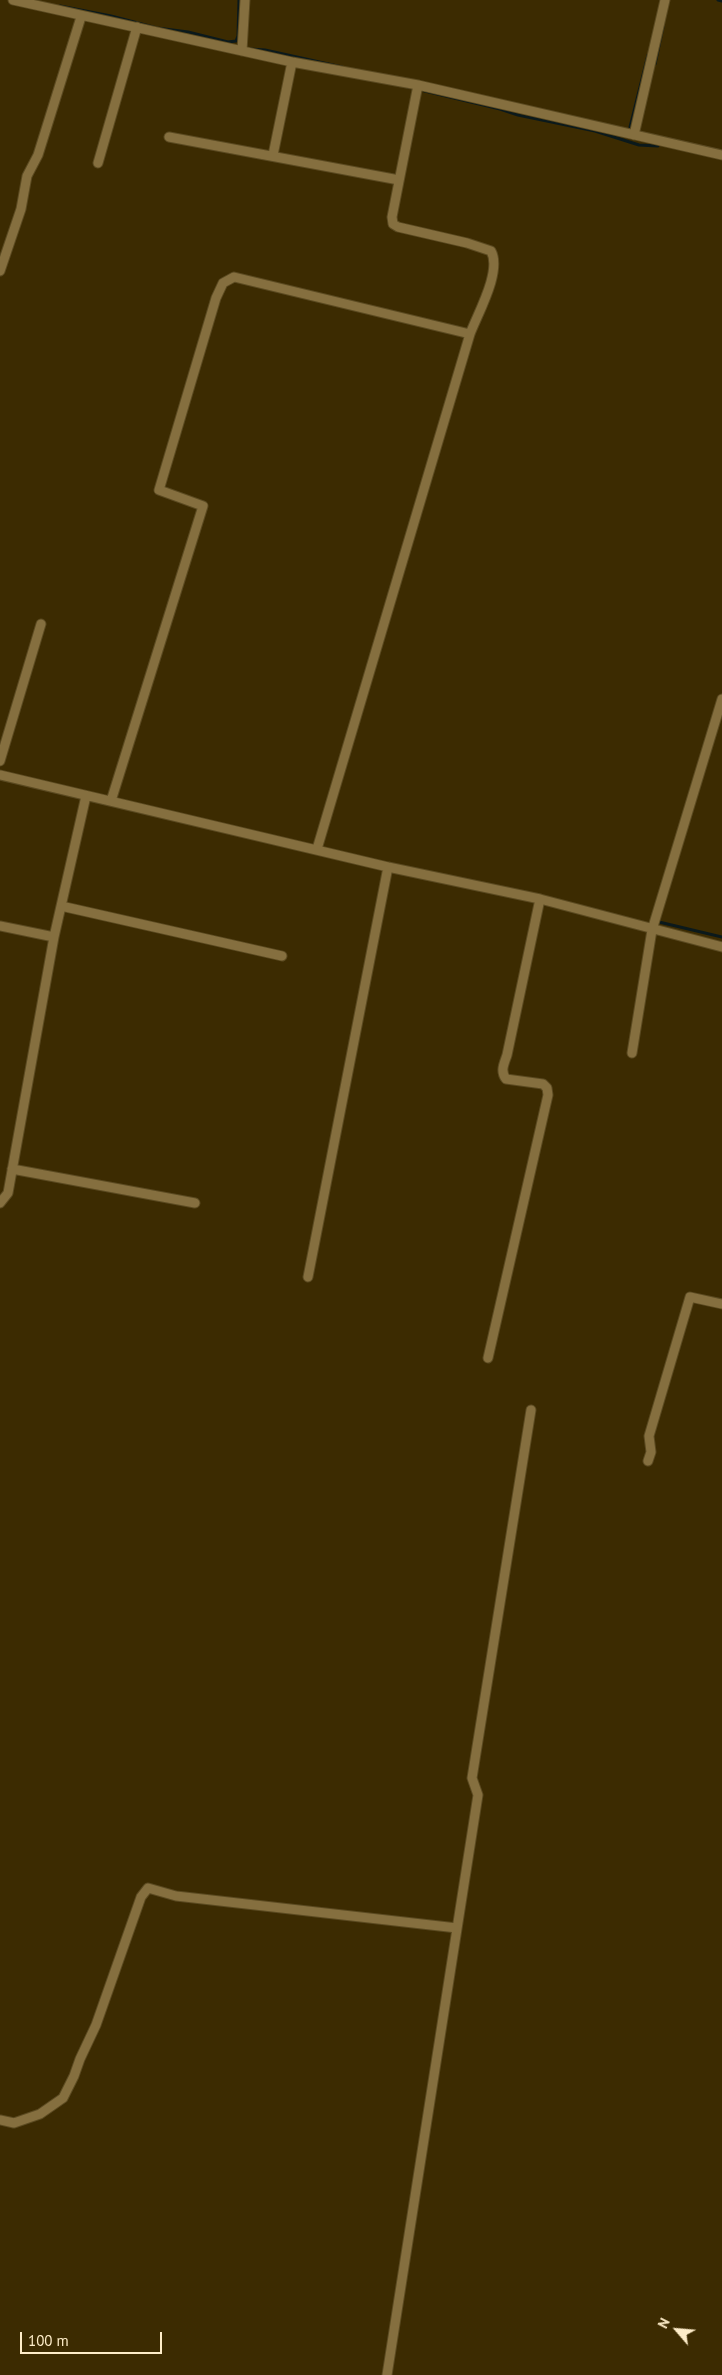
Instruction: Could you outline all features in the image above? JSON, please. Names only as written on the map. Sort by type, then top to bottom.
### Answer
[{"type":"street","points":[[12,0],[81,17],[292,62],[418,85],[722,155]]},
{"type":"street","points":[[242,51],[245,0]]},
{"type":"street","points":[[634,135],[665,0]]},
{"type":"street","points":[[0,271],[21,209],[27,176],[38,155],[81,17]]},
{"type":"street","points":[[98,163],[137,28]]},
{"type":"street","points":[[273,155],[292,62]]},
{"type":"street","points":[[317,849],[470,334],[494,272],[494,258],[491,251],[467,243],[398,227],[393,224],[392,217],[418,85]]},
{"type":"street","points":[[169,137],[399,180]]},
{"type":"street","points":[[111,802],[203,506],[159,490],[216,298],[223,284],[234,277],[470,334]]},
{"type":"street","points":[[0,761],[41,624]]},
{"type":"street","points":[[632,1053],[652,930],[722,699]]},
{"type":"street","points":[[0,775],[317,849],[388,868],[540,899],[722,947]]},
{"type":"street","points":[[0,1203],[8,1193],[54,937],[86,796]]},
{"type":"street","points":[[308,1277],[388,868]]},
{"type":"street","points":[[488,1358],[548,1095],[547,1088],[543,1084],[506,1079],[502,1068],[507,1055],[540,899]]},
{"type":"street","points":[[61,906],[282,956]]},
{"type":"street","points":[[0,926],[54,937]]},
{"type":"street","points":[[12,1169],[195,1203]]},
{"type":"street","points":[[648,1462],[651,1452],[649,1436],[690,1297],[722,1304]]},
{"type":"street","points":[[387,2375],[478,1795],[472,1778],[531,1410]]},
{"type":"street","points":[[0,2120],[14,2123],[40,2114],[62,2098],[74,2076],[80,2058],[96,2025],[141,1897],[148,1888],[176,1896],[457,1928]]},
{"type":"waterway","points":[[60,6],[228,42],[236,41],[238,36],[239,0]]},
{"type":"waterway","points":[[718,0],[722,1]]},
{"type":"waterway","points":[[655,64],[663,27]]},
{"type":"waterway","points":[[250,49],[265,50],[342,67]]},
{"type":"waterway","points":[[630,127],[648,55]]},
{"type":"waterway","points":[[408,87],[518,115],[595,131],[639,145],[658,146]]},
{"type":"waterway","points":[[659,922],[722,937]]}]
